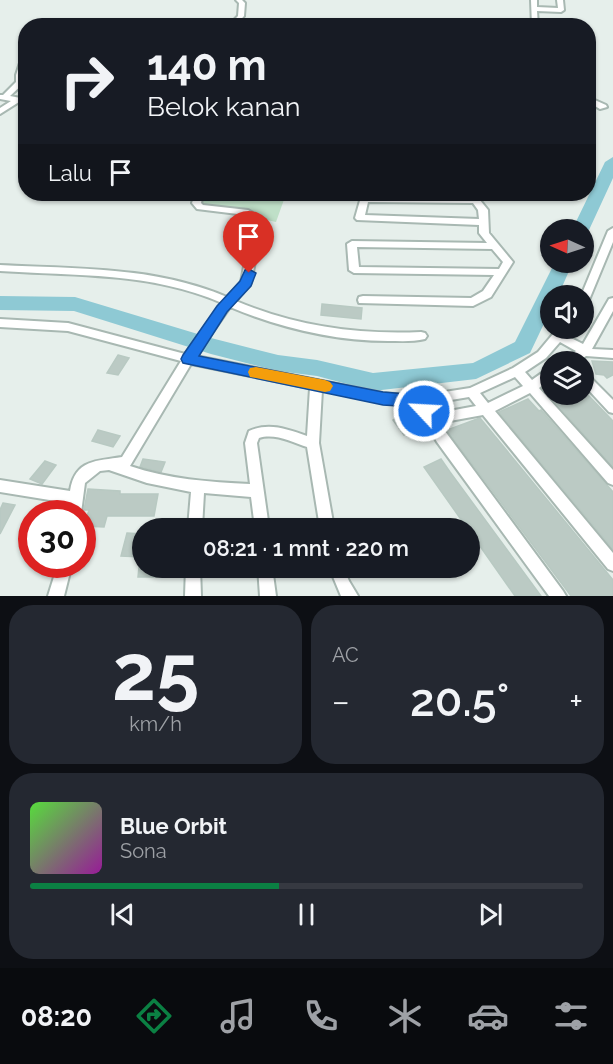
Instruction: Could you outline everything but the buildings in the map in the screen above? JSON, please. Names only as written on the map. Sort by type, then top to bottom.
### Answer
[{"type":"street","points":[[239,0],[242,3],[239,18]]},
{"type":"street","points":[[534,0],[535,18]]},
{"type":"street","points":[[535,9],[561,10],[560,0]]},
{"type":"street","points":[[2,97],[18,85]]},
{"type":"street","points":[[2,97],[18,99]]},
{"type":"street","points":[[0,112],[18,102]]},
{"type":"street","points":[[596,103],[603,106]]},
{"type":"street","points":[[0,486],[75,498],[80,479],[89,470],[98,465],[112,465],[127,461],[190,356],[225,305],[246,283],[258,220],[249,213],[200,207],[197,201]]},
{"type":"street","points":[[364,201],[360,218],[483,222]]},
{"type":"street","points":[[363,300],[473,302],[487,294],[508,262],[484,233],[483,210],[475,201]]},
{"type":"street","points":[[590,285],[613,231]]},
{"type":"street","points":[[495,246],[352,244],[354,270],[501,272]]},
{"type":"street","points":[[0,268],[87,272],[162,280],[184,285],[225,305],[334,333],[392,338],[420,336]]},
{"type":"street","points":[[583,350],[609,316],[613,302]]},
{"type":"street","points":[[0,323],[68,327],[316,384],[383,398],[419,401],[473,394],[517,371],[542,355],[560,339]]},
{"type":"street","points":[[569,339],[583,350],[613,354]]},
{"type":"street","points":[[517,371],[613,479]]},
{"type":"street","points":[[429,420],[487,408],[540,380]]},
{"type":"street","points":[[316,384],[313,443],[325,518]]},
{"type":"street","points":[[594,389],[613,408]]},
{"type":"street","points":[[473,394],[487,408],[613,564]]},
{"type":"street","points":[[599,394],[613,394]]},
{"type":"street","points":[[419,401],[429,420],[558,596]]},
{"type":"street","points":[[261,518],[251,443],[255,433],[272,432],[313,443]]},
{"type":"street","points":[[112,465],[128,472],[198,488],[258,491]]},
{"type":"street","points":[[196,518],[198,488]]},
{"type":"street","points":[[56,596],[61,578]]},
{"type":"street","points":[[193,578],[193,596]]},
{"type":"street","points":[[266,578],[268,596]]},
{"type":"street","points":[[340,578],[350,596]]},
{"type":"green space","points":[[193,201],[284,201],[276,222],[192,204]]},
{"type":"waterway","points":[[596,197],[613,162]]},
{"type":"waterway","points":[[585,219],[594,201]]},
{"type":"waterway","points":[[0,303],[75,304],[211,346],[278,363],[317,368],[373,382],[476,371],[523,347],[559,273]]},
{"type":"slow traffic","points":[[256,372],[325,386]]},
{"type":"route","points":[[249,273],[246,283],[222,309],[189,359],[383,398],[419,401],[424,411]]}]
